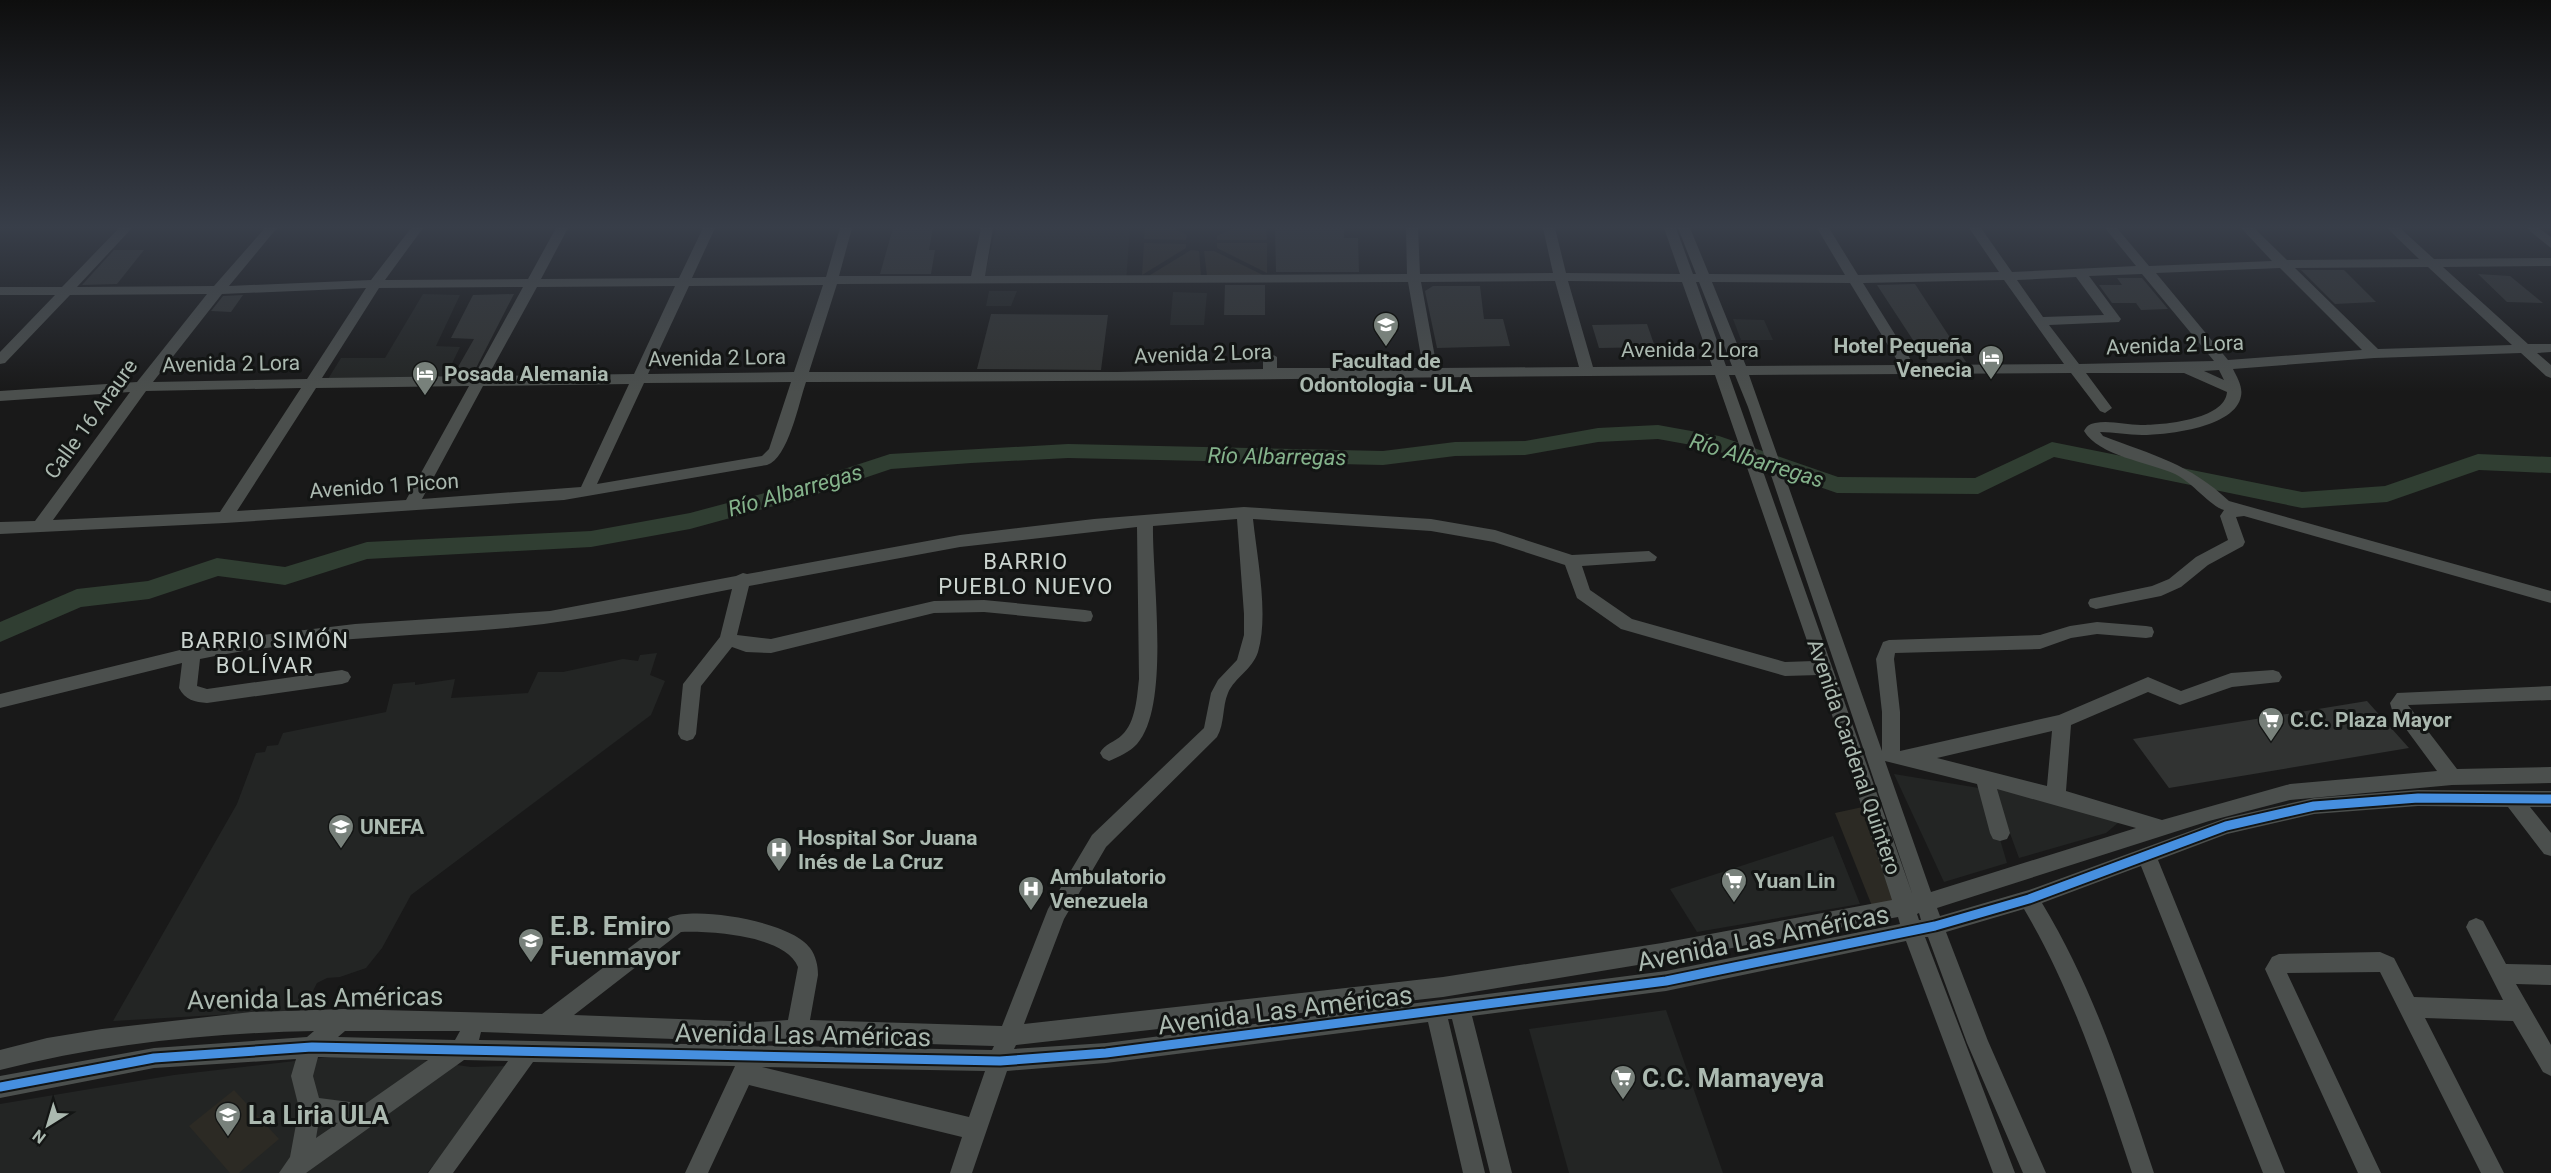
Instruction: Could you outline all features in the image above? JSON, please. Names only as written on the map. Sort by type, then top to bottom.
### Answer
[{"type":"street","points":[[0,360],[71,283]]},
{"type":"street","name":"Calle 16 Araure","points":[[39,527],[139,387],[222,283]]},
{"type":"street","points":[[410,506],[531,283]]},
{"type":"street","points":[[586,492],[683,283]]},
{"type":"street","points":[[0,291],[216,290],[375,284],[702,283]]},
{"type":"street","points":[[798,377],[830,283]]},
{"type":"street","points":[[1415,283],[1431,372]]},
{"type":"street","points":[[1562,283],[1587,371]]},
{"type":"street","name":"Avenida Cardenal Quintero","points":[[1690,283],[1825,668],[1912,930],[2004,1173]]},
{"type":"street","name":"Avenida Cardenal Quintero","points":[[1704,283],[1755,407],[1832,625],[1890,755],[1925,903],[1935,926]]},
{"type":"street","points":[[1855,283],[1910,370]]},
{"type":"street","points":[[2013,283],[2074,369],[2105,408]]},
{"type":"street","points":[[2039,321],[2114,319],[2087,283]]},
{"type":"street","points":[[2155,283],[2225,366],[2234,390],[2234,398],[2228,408],[2205,419],[2170,428],[2142,430],[2102,427],[2091,431],[2098,440],[2168,466],[2202,484],[2224,505],[2241,511],[2551,597]]},
{"type":"street","points":[[2302,283],[2374,354]]},
{"type":"street","points":[[2452,283],[2551,374]]},
{"type":"street","points":[[225,517],[314,383],[375,284]]},
{"type":"street","name":"Avenida 2 Lora","points":[[0,396],[139,387],[314,383],[798,377],[1117,377],[1270,373],[2185,368],[2374,354],[2551,348]]},
{"type":"street","points":[[1270,357],[1270,373]]},
{"type":"street","points":[[2185,368],[2234,390]]},
{"type":"street","name":"Avenido 1 Picon","points":[[0,528],[410,506],[586,492],[767,460],[776,452],[798,377]]},
{"type":"street","points":[[2096,603],[2155,592],[2175,584],[2202,561],[2236,542],[2228,516],[2231,512],[2241,511]]},
{"type":"street","points":[[961,1173],[1055,915],[1099,841],[1211,732],[1222,686],[1245,664],[1250,651],[1253,616],[1244,513]]},
{"type":"street","points":[[0,700],[192,656],[290,637],[502,623],[550,617],[743,579],[960,541],[1244,513],[1431,525],[1495,536],[1572,561],[1649,557]]},
{"type":"street","points":[[1109,753],[1131,737],[1140,720],[1144,702],[1148,668],[1144,566],[1145,522]]},
{"type":"street","points":[[1572,561],[1583,594],[1627,624],[1785,669],[1825,668]]},
{"type":"street","points":[[687,734],[692,684],[728,639],[743,579]]},
{"type":"street","points":[[728,639],[746,645],[771,646],[933,607],[984,606],[1084,616]]},
{"type":"street","points":[[1890,755],[1891,712],[1885,659],[1889,647],[2040,642],[2070,632],[2097,628],[2123,632],[2146,632]]},
{"type":"street","points":[[192,656],[188,688],[196,695],[207,696],[342,677]]},
{"type":"street","points":[[1890,755],[1980,742],[2062,721],[2148,684],[2180,698],[2231,680],[2273,677]]},
{"type":"street","points":[[2452,777],[2401,710],[2399,703],[2403,698],[2551,693]]},
{"type":"street","points":[[2056,796],[2062,721]]},
{"type":"street","points":[[1890,755],[2056,796],[2163,828]]},
{"type":"street","name":"Avenida Las Américas","points":[[0,1060],[48,1048],[173,1029],[343,1019],[757,1032],[796,1030],[1009,1036],[1443,987],[1662,952],[1925,903],[2163,828],[2290,792],[2452,777],[2551,775]]},
{"type":"street","points":[[1984,777],[2000,833]]},
{"type":"street","name":"Avenida Las Américas","points":[[0,1087],[85,1069],[154,1058],[312,1047],[459,1051],[529,1050],[747,1063],[1000,1061],[1106,1053],[1666,981],[1935,926],[2029,899],[2226,826],[2314,806],[2418,798],[2551,799]]},
{"type":"street","points":[[2514,800],[2551,848]]},
{"type":"street","points":[[2147,856],[2224,1043],[2274,1173]]},
{"type":"street","points":[[2029,899],[2044,923],[2091,1020],[2143,1173]]},
{"type":"street","points":[[543,1026],[677,923],[694,921],[770,934],[802,951],[808,966],[796,1030]]},
{"type":"street","points":[[1935,926],[1978,1042],[2035,1173]]},
{"type":"street","points":[[2476,927],[2519,1011],[2551,1065]]},
{"type":"street","points":[[2370,1173],[2275,969],[2276,966],[2380,961],[2387,965],[2493,1173]]},
{"type":"street","points":[[2500,974],[2551,975]]},
{"type":"street","points":[[2407,1007],[2519,1011]]},
{"type":"street","points":[[1460,1009],[1501,1173]]},
{"type":"street","points":[[1436,1012],[1474,1173]]},
{"type":"street","points":[[295,1168],[310,1108],[302,1076],[312,1047],[343,1019]]},
{"type":"street","points":[[295,1168],[366,1115],[459,1051],[470,1037],[472,1022]]},
{"type":"street","points":[[696,1173],[747,1063],[757,1032]]},
{"type":"street","points":[[439,1173],[529,1050]]},
{"type":"street","points":[[747,1063],[977,1130]]},
{"type":"street","points":[[310,1108],[366,1115]]},
{"type":"shaded area","points":[[989,291],[1017,291],[1011,306],[986,306]]},
{"type":"shaded area","points":[[1173,292],[1207,293],[1204,325],[1170,325]]},
{"type":"shaded area","points":[[423,294],[460,295],[436,346],[460,347],[444,380],[328,379],[341,358],[385,358]]},
{"type":"shaded area","points":[[1733,319],[1764,320],[1773,340],[1741,340]]},
{"type":"shaded area","name":"UNEFA","points":[[657,653],[650,675],[665,681],[651,715],[411,895],[382,948],[366,968],[340,977],[327,978],[317,983],[303,1010],[113,1021],[237,804],[256,753],[265,752],[267,746],[278,745],[283,733],[386,712],[393,684],[415,682],[415,685],[455,679],[451,698],[528,693],[538,672],[563,672],[623,659],[638,661],[640,655]]},
{"type":"shaded area","points":[[1894,774],[1985,789],[2007,863],[1944,882]]},
{"type":"shaded area","points":[[1993,787],[2119,822],[2106,833],[2019,858]]},
{"type":"shaded area","points":[[1872,805],[1902,905],[1874,911],[1835,813]]},
{"type":"shaded area","points":[[1833,836],[1860,904],[1697,932],[1670,889]]},
{"type":"shaded area","name":"C.C. Mamayeya","points":[[1666,1010],[1723,1173],[1569,1173],[1529,1029]]},
{"type":"shaded area","name":"La Liria ULA","points":[[338,1056],[409,1058],[471,1067],[507,1066],[510,1074],[427,1173],[0,1173],[0,1104],[174,1075]]},
{"type":"shaded area","points":[[234,1090],[279,1139],[239,1173],[230,1173],[189,1126]]},
{"type":"building","points":[[84,283],[118,283],[117,284],[82,285]]},
{"type":"building","points":[[2120,283],[2146,283],[2168,309],[2141,310],[2136,303],[2112,303],[2099,285],[2122,285]]},
{"type":"building","points":[[2314,283],[2357,283],[2376,302],[2335,304]]},
{"type":"building","points":[[2487,283],[2518,283],[2543,303],[2507,302]]},
{"type":"building","points":[[1915,284],[1966,362],[1928,363],[1877,285]]},
{"type":"building","points":[[1225,285],[1265,285],[1265,315],[1224,315]]},
{"type":"building","points":[[1433,286],[1480,286],[1484,319],[1503,319],[1510,346],[1437,348],[1425,291]]},
{"type":"building","points":[[514,294],[473,374],[454,374],[474,339],[451,338],[473,295]]},
{"type":"building","points":[[243,295],[231,312],[211,311],[223,296]]},
{"type":"building","points":[[991,314],[1108,315],[1101,370],[977,369]]},
{"type":"building","points":[[1647,324],[1655,347],[1599,348],[1592,325]]},
{"type":"building","name":"C.C. Plaza Mayor","points":[[2367,701],[2409,748],[2169,788],[2133,739]]},
{"type":"waterway","name":"Río Albarregas","points":[[0,633],[77,598],[149,590],[217,567],[285,576],[367,551],[591,539],[690,521],[803,490],[890,462],[971,456],[1068,451],[1383,458],[1455,449],[1525,448],[1598,435],[1658,432],[1711,441],[1837,485],[1978,486],[2052,449],[2302,500],[2387,494],[2478,462],[2551,465]]},
{"type":"cycle path","points":[[0,1087],[85,1069],[154,1058],[312,1047],[1000,1061],[1106,1053],[1666,981],[1935,926],[2029,899],[2226,826],[2314,806],[2418,798],[2551,799]]},
{"type":"place","name":"Facultad de Odontologia - ULA","points":[[1386,348]]},
{"type":"place","name":"Hotel Pequeña Venecia","points":[[1991,381]]},
{"type":"place","name":"Posada Alemania","points":[[425,397]]},
{"type":"place","name":"C.C. Plaza Mayor","points":[[2271,743]]},
{"type":"place","name":"UNEFA","points":[[341,850]]},
{"type":"place","name":"Hospital Sor Juana Inés de La Cruz","points":[[779,873]]},
{"type":"place","name":"Yuan Lin","points":[[1734,904]]},
{"type":"place","name":"Ambulatorio Venezuela","points":[[1031,912]]},
{"type":"place","name":"E.B. Emiro Fuenmayor","points":[[531,964]]},
{"type":"place","name":"C.C. Mamayeya","points":[[1623,1101]]},
{"type":"place","name":"La Liria ULA","points":[[228,1138]]},
{"type":"district","name":"BARRIO PUEBLO NUEVO","points":[[1026,574]]},
{"type":"district","name":"BARRIO SIMÓN BOLÍVAR","points":[[265,652]]}]
